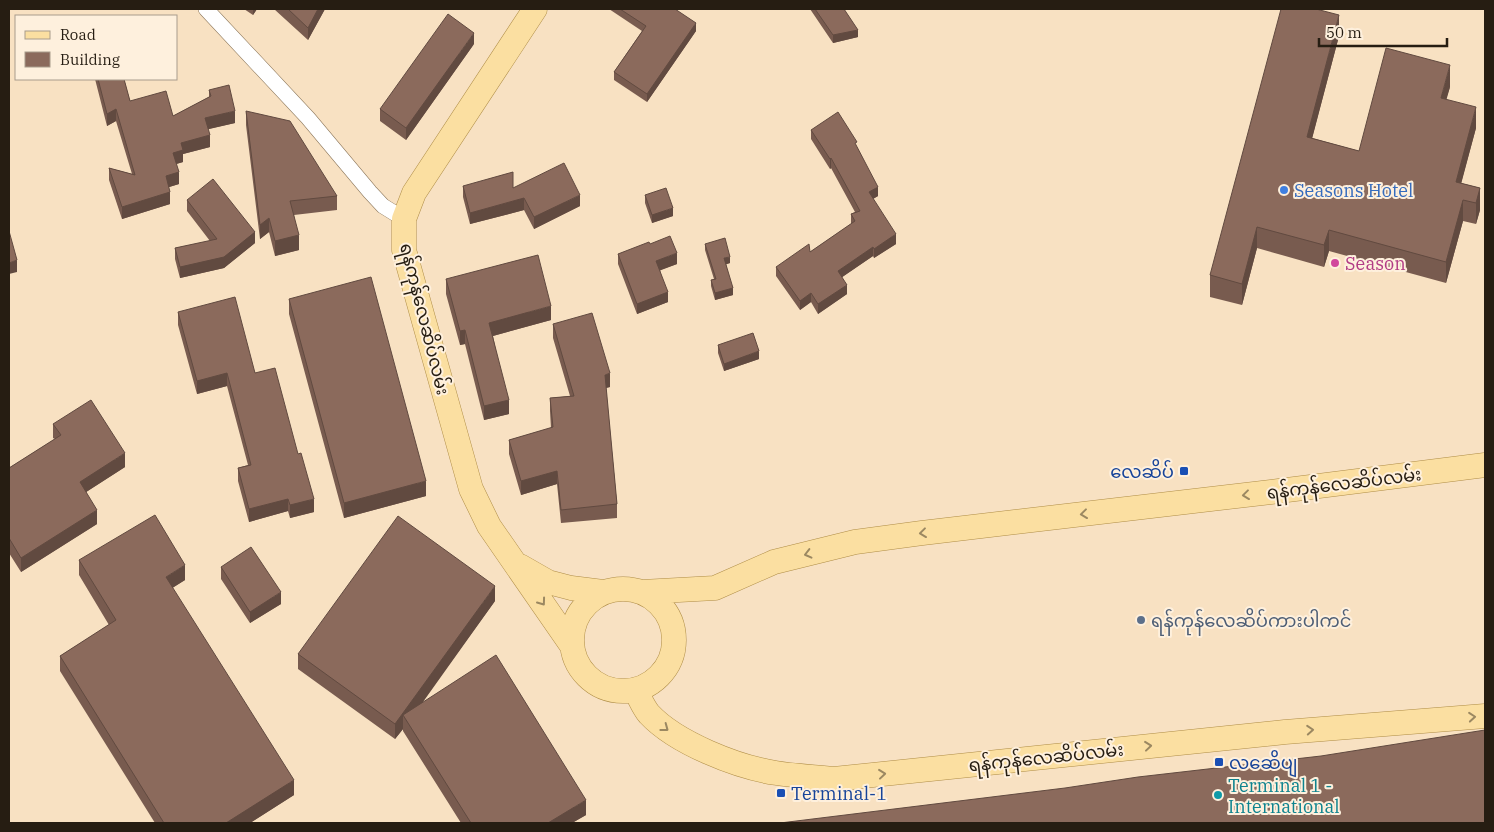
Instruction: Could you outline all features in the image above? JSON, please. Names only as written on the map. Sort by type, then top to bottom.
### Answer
[{"type":"main road","name":"ရန်ကုန်လေဆိပ်လမ်း","points":[[535,9],[414,193],[404,219],[404,250],[471,488],[489,526],[572,646]]},
{"type":"main road","name":"ရန်ကုန်လေဆိပ်လမ်း","points":[[642,592],[715,588],[774,562],[855,542],[1485,465]]},
{"type":"main road","name":"ရန်ကုန်လေဆိပ်လမ်း","points":[[514,562],[548,582],[571,588],[603,592]]},
{"type":"main road","points":[[629,589],[642,592],[656,601],[667,613],[673,628],[674,644],[671,660],[662,673],[650,684],[635,690],[619,692],[602,687],[588,678],[577,664],[572,646],[572,630],[578,614],[589,601],[603,592],[629,589]]},
{"type":"main road","name":"ရန်ကုန်လေဆိပ်လမ်း","points":[[635,690],[647,712],[665,728],[699,748],[738,763],[775,773],[834,779],[1285,732],[1485,716]]},
{"type":"street","points":[[206,9],[308,118],[383,206],[404,219]]},
{"type":"building","points":[[288,9],[318,9],[308,28]]},
{"type":"building","points":[[620,9],[675,9],[696,23],[647,94],[614,72],[646,26]]},
{"type":"building","points":[[815,9],[844,9],[858,30],[833,35]]},
{"type":"building","points":[[1281,9],[1316,9],[1339,15],[1307,137],[1359,151],[1386,48],[1450,65],[1441,98],[1476,107],[1456,182],[1480,188],[1476,203],[1463,200],[1446,262],[1329,230],[1324,245],[1257,227],[1242,284],[1210,275]]},
{"type":"building","points":[[448,14],[474,33],[406,128],[380,109]]},
{"type":"building","points":[[98,80],[124,80],[130,101],[166,91],[173,116],[211,96],[209,90],[229,85],[235,111],[205,118],[210,135],[181,143],[183,150],[173,153],[179,172],[166,176],[170,192],[122,207],[109,168],[135,175],[116,109],[107,114]]},
{"type":"building","points":[[246,111],[290,121],[337,196],[290,201],[299,235],[275,241],[269,218],[260,225]]},
{"type":"building","points":[[838,112],[857,142],[855,143],[878,187],[869,192],[896,234],[838,271],[847,285],[818,304],[811,293],[800,301],[776,267],[809,244],[810,252],[855,221],[851,214],[860,211],[831,158],[811,130]]},
{"type":"building","points":[[564,163],[580,195],[534,217],[524,198],[470,213],[463,186],[513,172],[513,188]]},
{"type":"building","points":[[213,179],[255,232],[224,257],[180,267],[175,248],[217,239],[187,200]]},
{"type":"building","points":[[666,188],[673,208],[652,215],[645,195]]},
{"type":"building","points":[[9,231],[17,260],[9,263]]},
{"type":"building","points":[[670,236],[677,253],[656,261],[668,292],[637,304],[618,254]]},
{"type":"building","points":[[725,238],[730,257],[724,258],[733,288],[715,293],[711,280],[716,279],[705,244]]},
{"type":"building","points":[[538,255],[551,306],[489,323],[509,400],[484,406],[465,330],[460,331],[446,279]]},
{"type":"building","points":[[371,277],[426,481],[344,503],[289,299]]},
{"type":"building","points":[[235,297],[255,373],[275,368],[298,454],[301,453],[314,499],[290,505],[288,499],[249,509],[238,468],[251,465],[227,373],[197,381],[178,312]]},
{"type":"building","points":[[592,313],[610,373],[605,375],[617,504],[561,510],[557,471],[521,481],[509,440],[553,427],[550,398],[574,396],[553,324]]},
{"type":"building","points":[[753,333],[759,351],[724,364],[718,345]]},
{"type":"building","points":[[91,400],[125,453],[80,482],[97,510],[21,558],[9,538],[9,468],[61,435],[53,424]]},
{"type":"building","points":[[155,515],[185,565],[166,577],[294,780],[226,823],[164,823],[60,656],[116,620],[79,560]]},
{"type":"building","points":[[398,516],[495,586],[395,724],[298,654]]},
{"type":"building","points":[[251,547],[281,592],[250,612],[221,567]]},
{"type":"building","points":[[496,655],[586,800],[548,823],[471,823],[403,715]]},
{"type":"building","points":[[1485,730],[1485,823],[780,823],[1065,788],[1138,777],[1321,756]]},
{"type":"place","name":"Seasons Hotel","points":[[1284,190]]},
{"type":"place","name":"Season","points":[[1335,263]]},
{"type":"place","name":"လေဆိပ်","points":[[1184,471]]},
{"type":"place","name":"ရန်ကုန်လေဆိပ်ကားပါကင်","points":[[1141,620]]},
{"type":"place","name":"လဆေိပျ","points":[[1219,762]]},
{"type":"place","name":"Terminal-1","points":[[781,793]]},
{"type":"place","name":"Terminal 1 - International","points":[[1218,795]]}]
